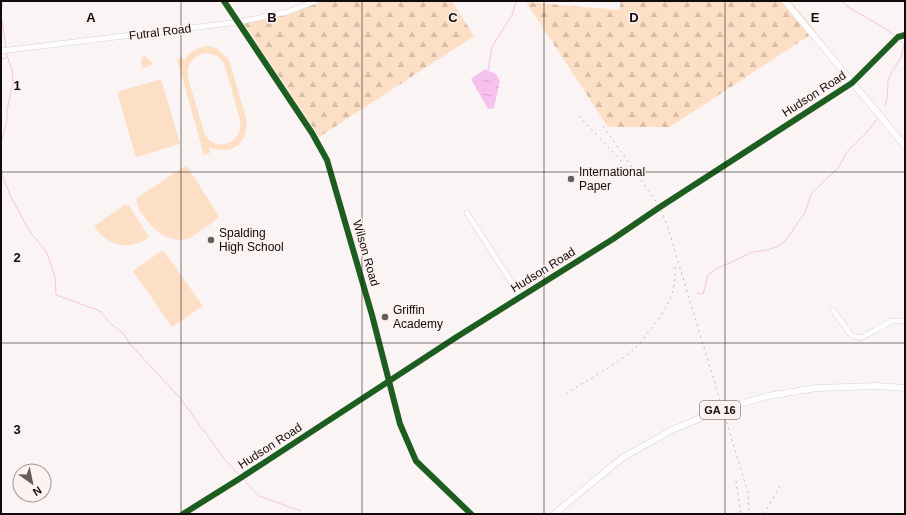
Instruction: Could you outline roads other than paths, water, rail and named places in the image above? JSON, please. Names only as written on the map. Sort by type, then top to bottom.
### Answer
[{"type":"main road","points":[[785,1],[905,146]]},
{"type":"main road","name":"GA 16","points":[[554,514],[622,458],[672,430],[722,409],[768,396],[816,388],[876,386],[905,388]]},
{"type":"street","name":"Wilson Road","points":[[224,1],[312,132],[327,160],[372,315],[403,431],[416,461],[470,514]]},
{"type":"street","name":"Futral Road","points":[[1,51],[239,22],[287,12],[316,1]]},
{"type":"street","name":"Hudson Road","points":[[183,514],[613,239],[852,83],[898,37],[905,35]]},
{"type":"street","points":[[467,213],[521,297]]},
{"type":"street","points":[[834,310],[851,335],[860,338],[891,321],[905,321]]},
{"type":"water","points":[[485,69],[496,74],[500,81],[494,108],[488,109],[471,79]]},
{"type":"waterway","points":[[488,71],[492,47],[512,15],[516,1]]},
{"type":"waterway","points":[[842,1],[848,7],[895,36]]},
{"type":"waterway","points":[[3,3],[1,15],[6,47]]},
{"type":"waterway","points":[[899,39],[905,45]]},
{"type":"waterway","points":[[885,106],[888,81],[892,71],[901,58],[904,45]]},
{"type":"waterway","points":[[1,143],[7,120],[7,110],[13,83],[12,70],[6,53]]},
{"type":"waterway","points":[[1,59],[6,58]]},
{"type":"waterway","points":[[697,293],[703,294],[708,275],[716,269],[753,252],[777,247],[787,239],[805,213],[811,194],[838,168],[847,152],[868,131],[877,119]]},
{"type":"waterway","points":[[1,150],[1,155]]},
{"type":"waterway","points":[[1,164],[2,174],[10,195],[28,229],[47,253],[55,277],[56,295],[100,311],[111,324],[123,333],[130,344],[180,398],[226,461],[239,475]]},
{"type":"waterway","points":[[244,480],[259,496],[301,511]]},
{"type":"railway","points":[[579,116],[624,164]]},
{"type":"railway","points":[[603,126],[660,207],[667,225],[748,493],[749,514]]},
{"type":"railway","points":[[566,394],[623,358],[641,342],[661,316],[670,300],[674,283],[675,264]]},
{"type":"railway","points":[[736,481],[741,514]]},
{"type":"railway","points":[[764,514],[781,484]]},
{"type":"place","name":"International Paper","points":[[571,179]]},
{"type":"place","name":"Spalding High School","points":[[211,240]]},
{"type":"place","name":"Griffin Academy","points":[[385,317]]}]
